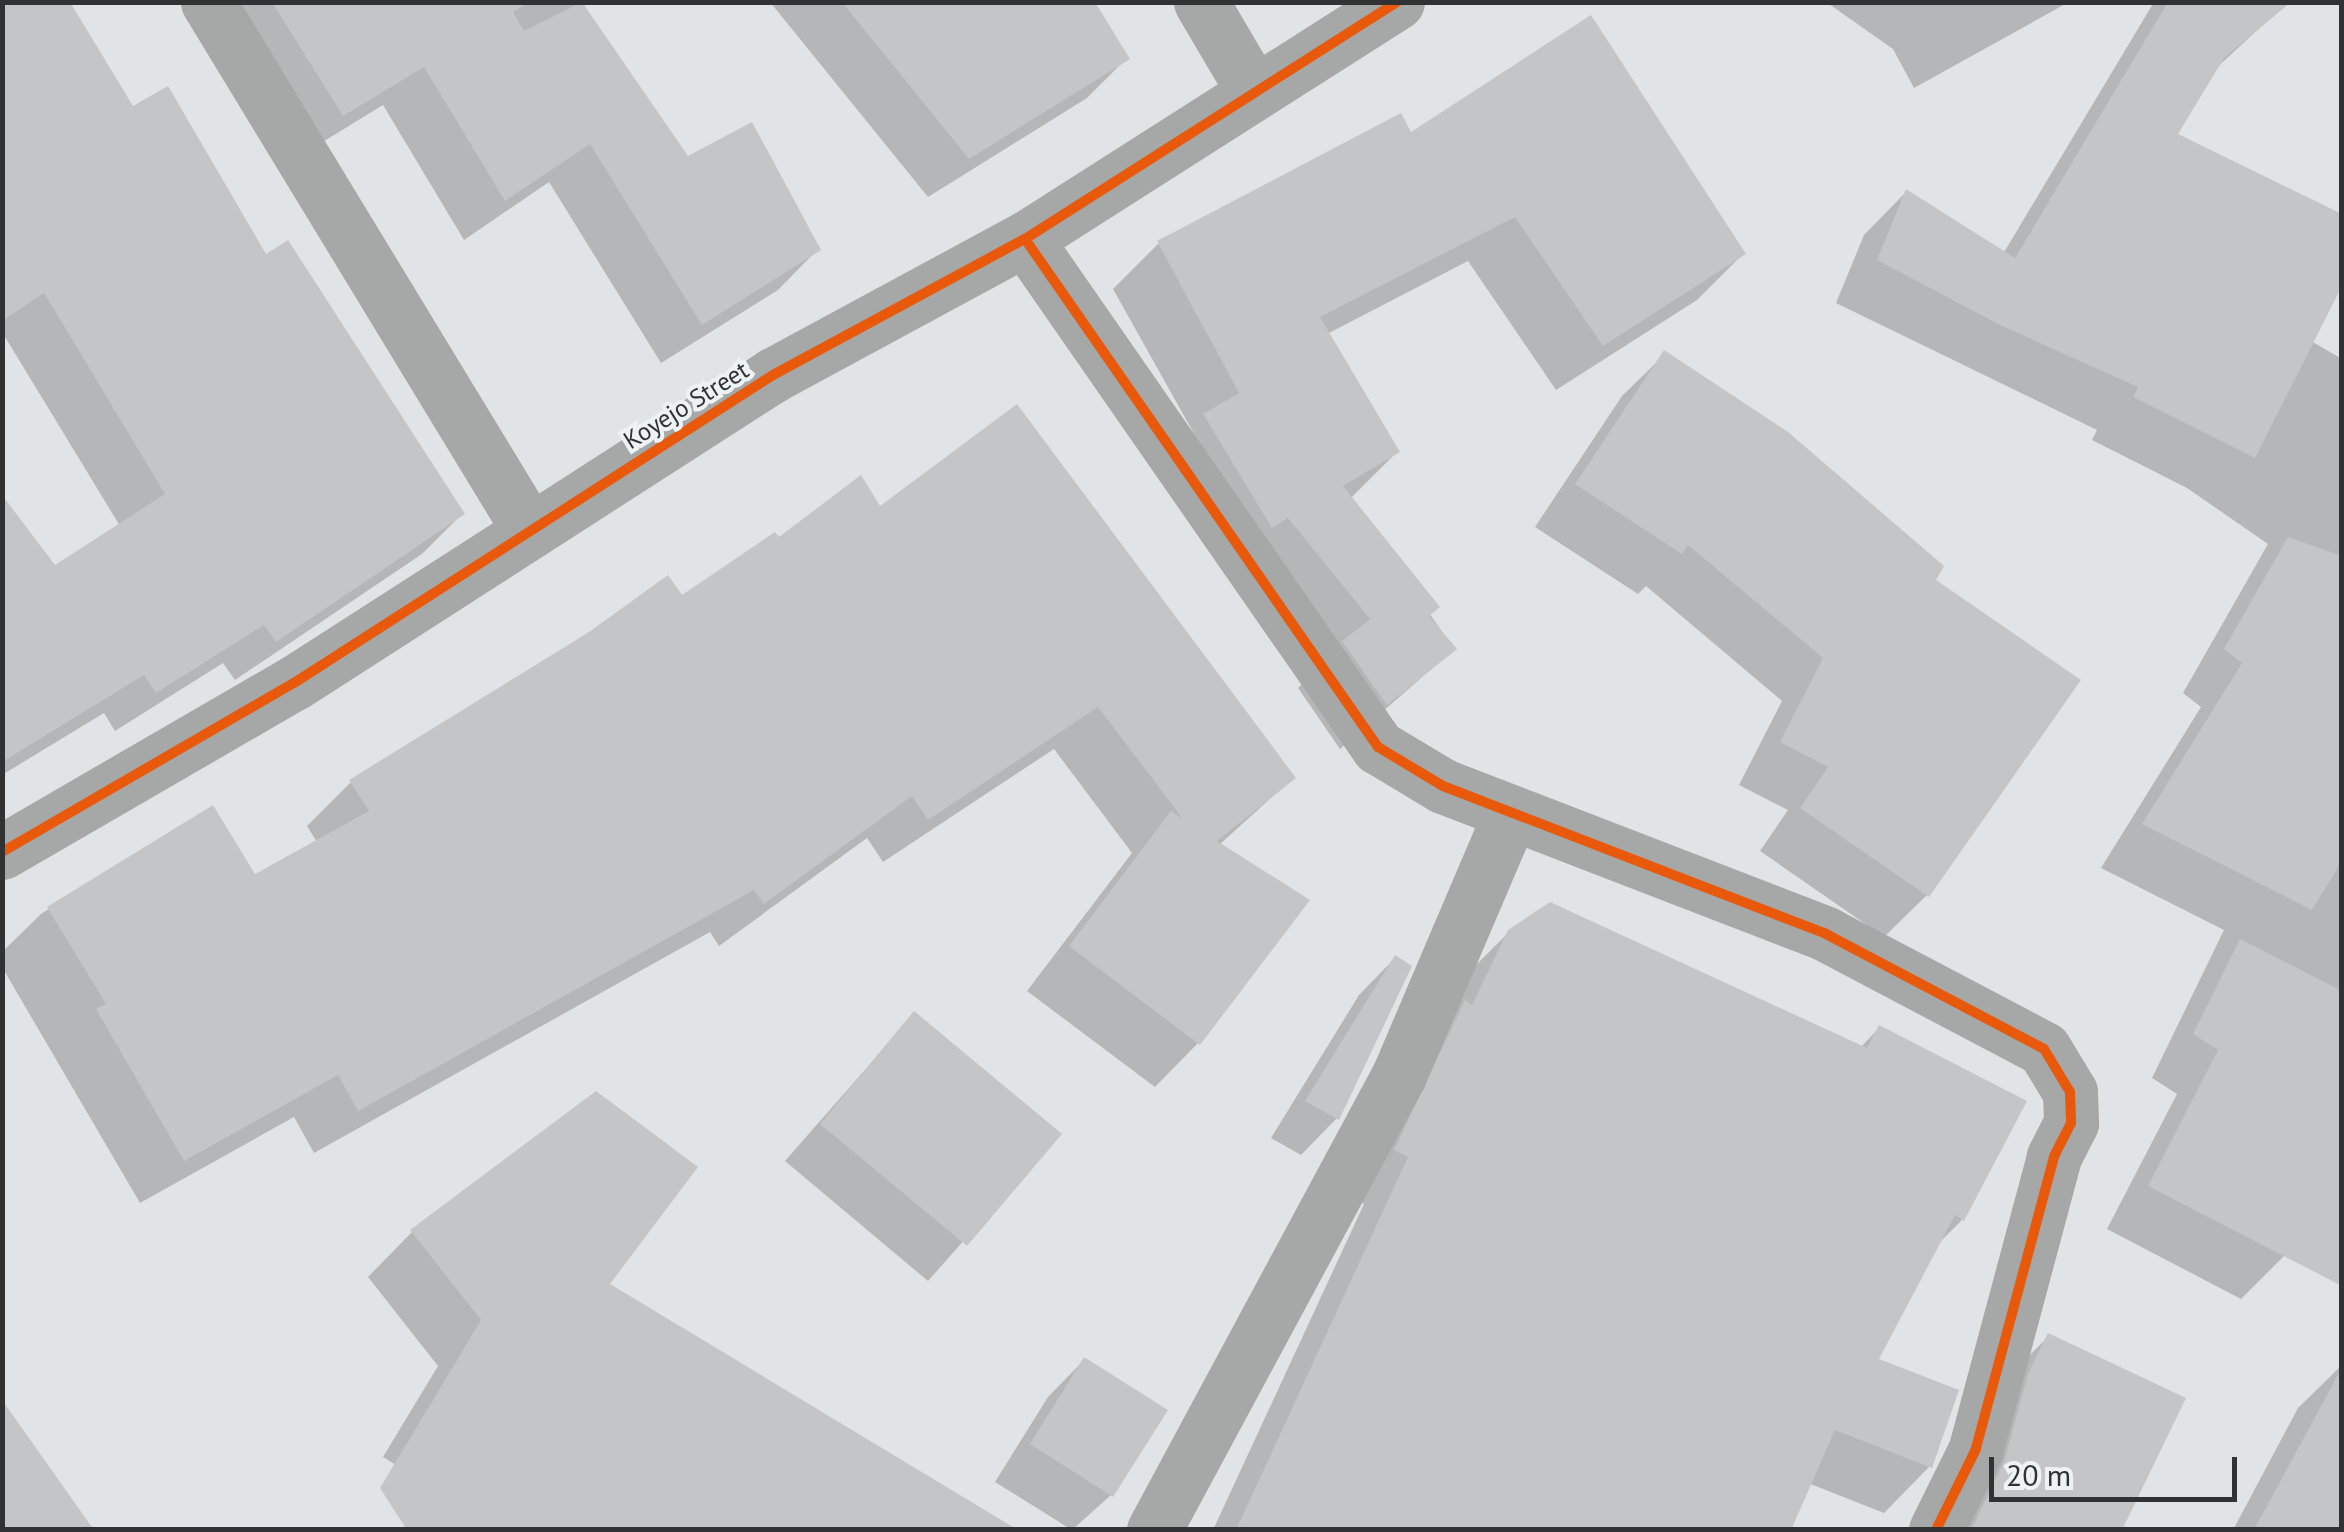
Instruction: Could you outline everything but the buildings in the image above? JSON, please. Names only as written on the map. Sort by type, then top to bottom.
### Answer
[{"type":"street","points":[[208,2],[528,528]]},
{"type":"street","points":[[1201,2],[1254,92]]},
{"type":"street","name":"Koyejo Street","points":[[2,852],[294,683],[528,528],[773,375],[1025,238],[1397,2]]},
{"type":"street","points":[[1025,238],[1378,746],[1443,786],[1826,934],[2044,1049],[2070,1092],[2071,1123],[2054,1158],[1976,1449],[1936,1530]]},
{"type":"street","points":[[1154,1530],[1399,1075],[1511,813]]},
{"type":"cycle path","points":[[2,852],[294,683],[773,375],[1025,239],[1397,2]]},
{"type":"cycle path","points":[[1025,239],[1378,747],[1443,786],[1826,934],[2044,1049],[2070,1092],[2071,1123],[2054,1157],[1976,1449],[1936,1530]]}]
